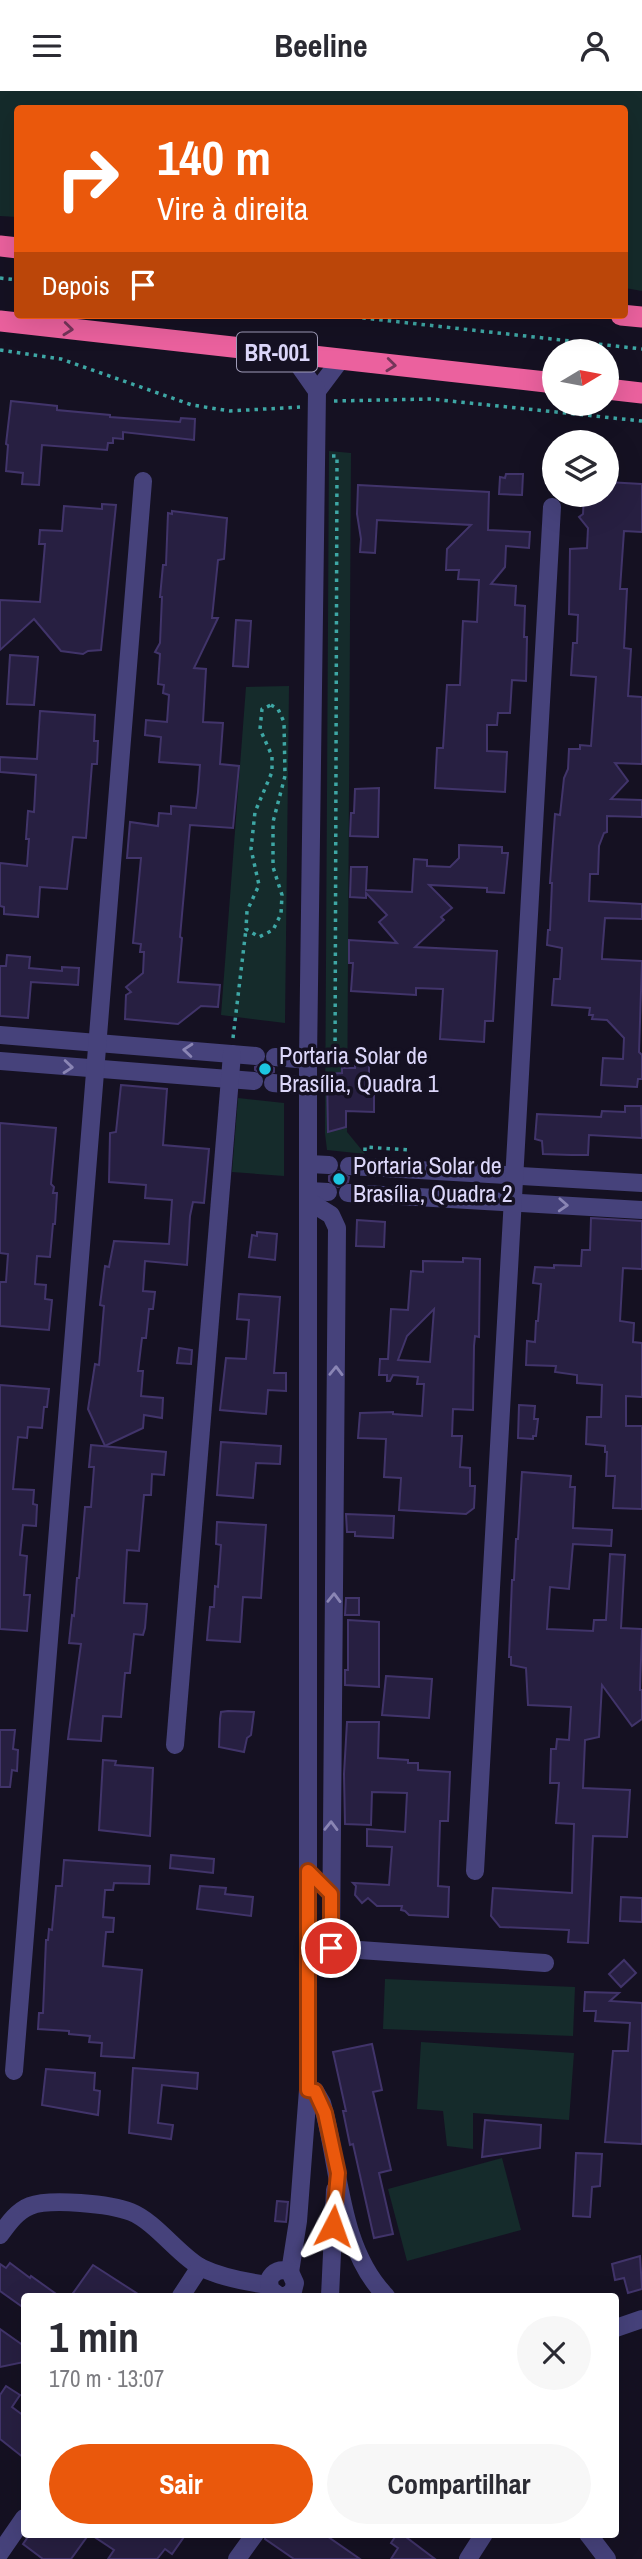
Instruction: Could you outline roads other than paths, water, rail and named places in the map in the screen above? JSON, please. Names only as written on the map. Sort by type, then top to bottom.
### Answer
[{"type":"highway","name":"BR-001","points":[[0,321],[542,382]]},
{"type":"highway","points":[[620,390],[642,393]]},
{"type":"street","points":[[283,2293],[274,2273],[282,2270],[290,2272],[298,2221],[308,2090],[309,1060],[317,455],[317,398],[290,353]]},
{"type":"street","points":[[317,398],[341,359]]},
{"type":"street","points":[[14,2071],[143,481]]},
{"type":"street","points":[[475,1871],[552,507]]},
{"type":"street","points":[[0,1035],[256,1056]]},
{"type":"street","points":[[176,1745],[232,1054]]},
{"type":"street","points":[[309,1060],[277,1057],[275,1083],[309,1086]]},
{"type":"street","points":[[0,1061],[254,1081]]},
{"type":"street","points":[[309,1164],[329,1165]]},
{"type":"street","points":[[642,1183],[357,1167],[356,1194],[642,1210]]},
{"type":"street","points":[[309,1197],[328,1192]]},
{"type":"street","points":[[309,1197],[331,1215],[337,1228],[331,1948],[545,1963]]},
{"type":"street","points":[[308,1871],[331,1894]]},
{"type":"street","points":[[308,2090],[315,2091],[322,2103],[351,2234],[374,2284],[383,2293]]},
{"type":"street","points":[[330,2293],[334,2199],[338,2173]]},
{"type":"street","points":[[0,2235],[11,2220],[29,2206],[50,2202],[94,2205],[131,2212],[167,2238],[200,2267],[283,2293]]},
{"type":"street","points":[[183,2293],[200,2267]]},
{"type":"street","points":[[619,2327],[642,2319]]},
{"type":"street","points":[[0,2553],[21,2522]]},
{"type":"street","points":[[237,2559],[252,2538]]},
{"type":"street","points":[[468,2559],[481,2538]]},
{"type":"street","points":[[591,2538],[607,2559]]},
{"type":"place","name":"Portaria Solar de Brasília, Quadra 1","points":[[265,1069]]},
{"type":"place","name":"Portaria Solar de Brasília, Quadra 2","points":[[339,1179]]}]
